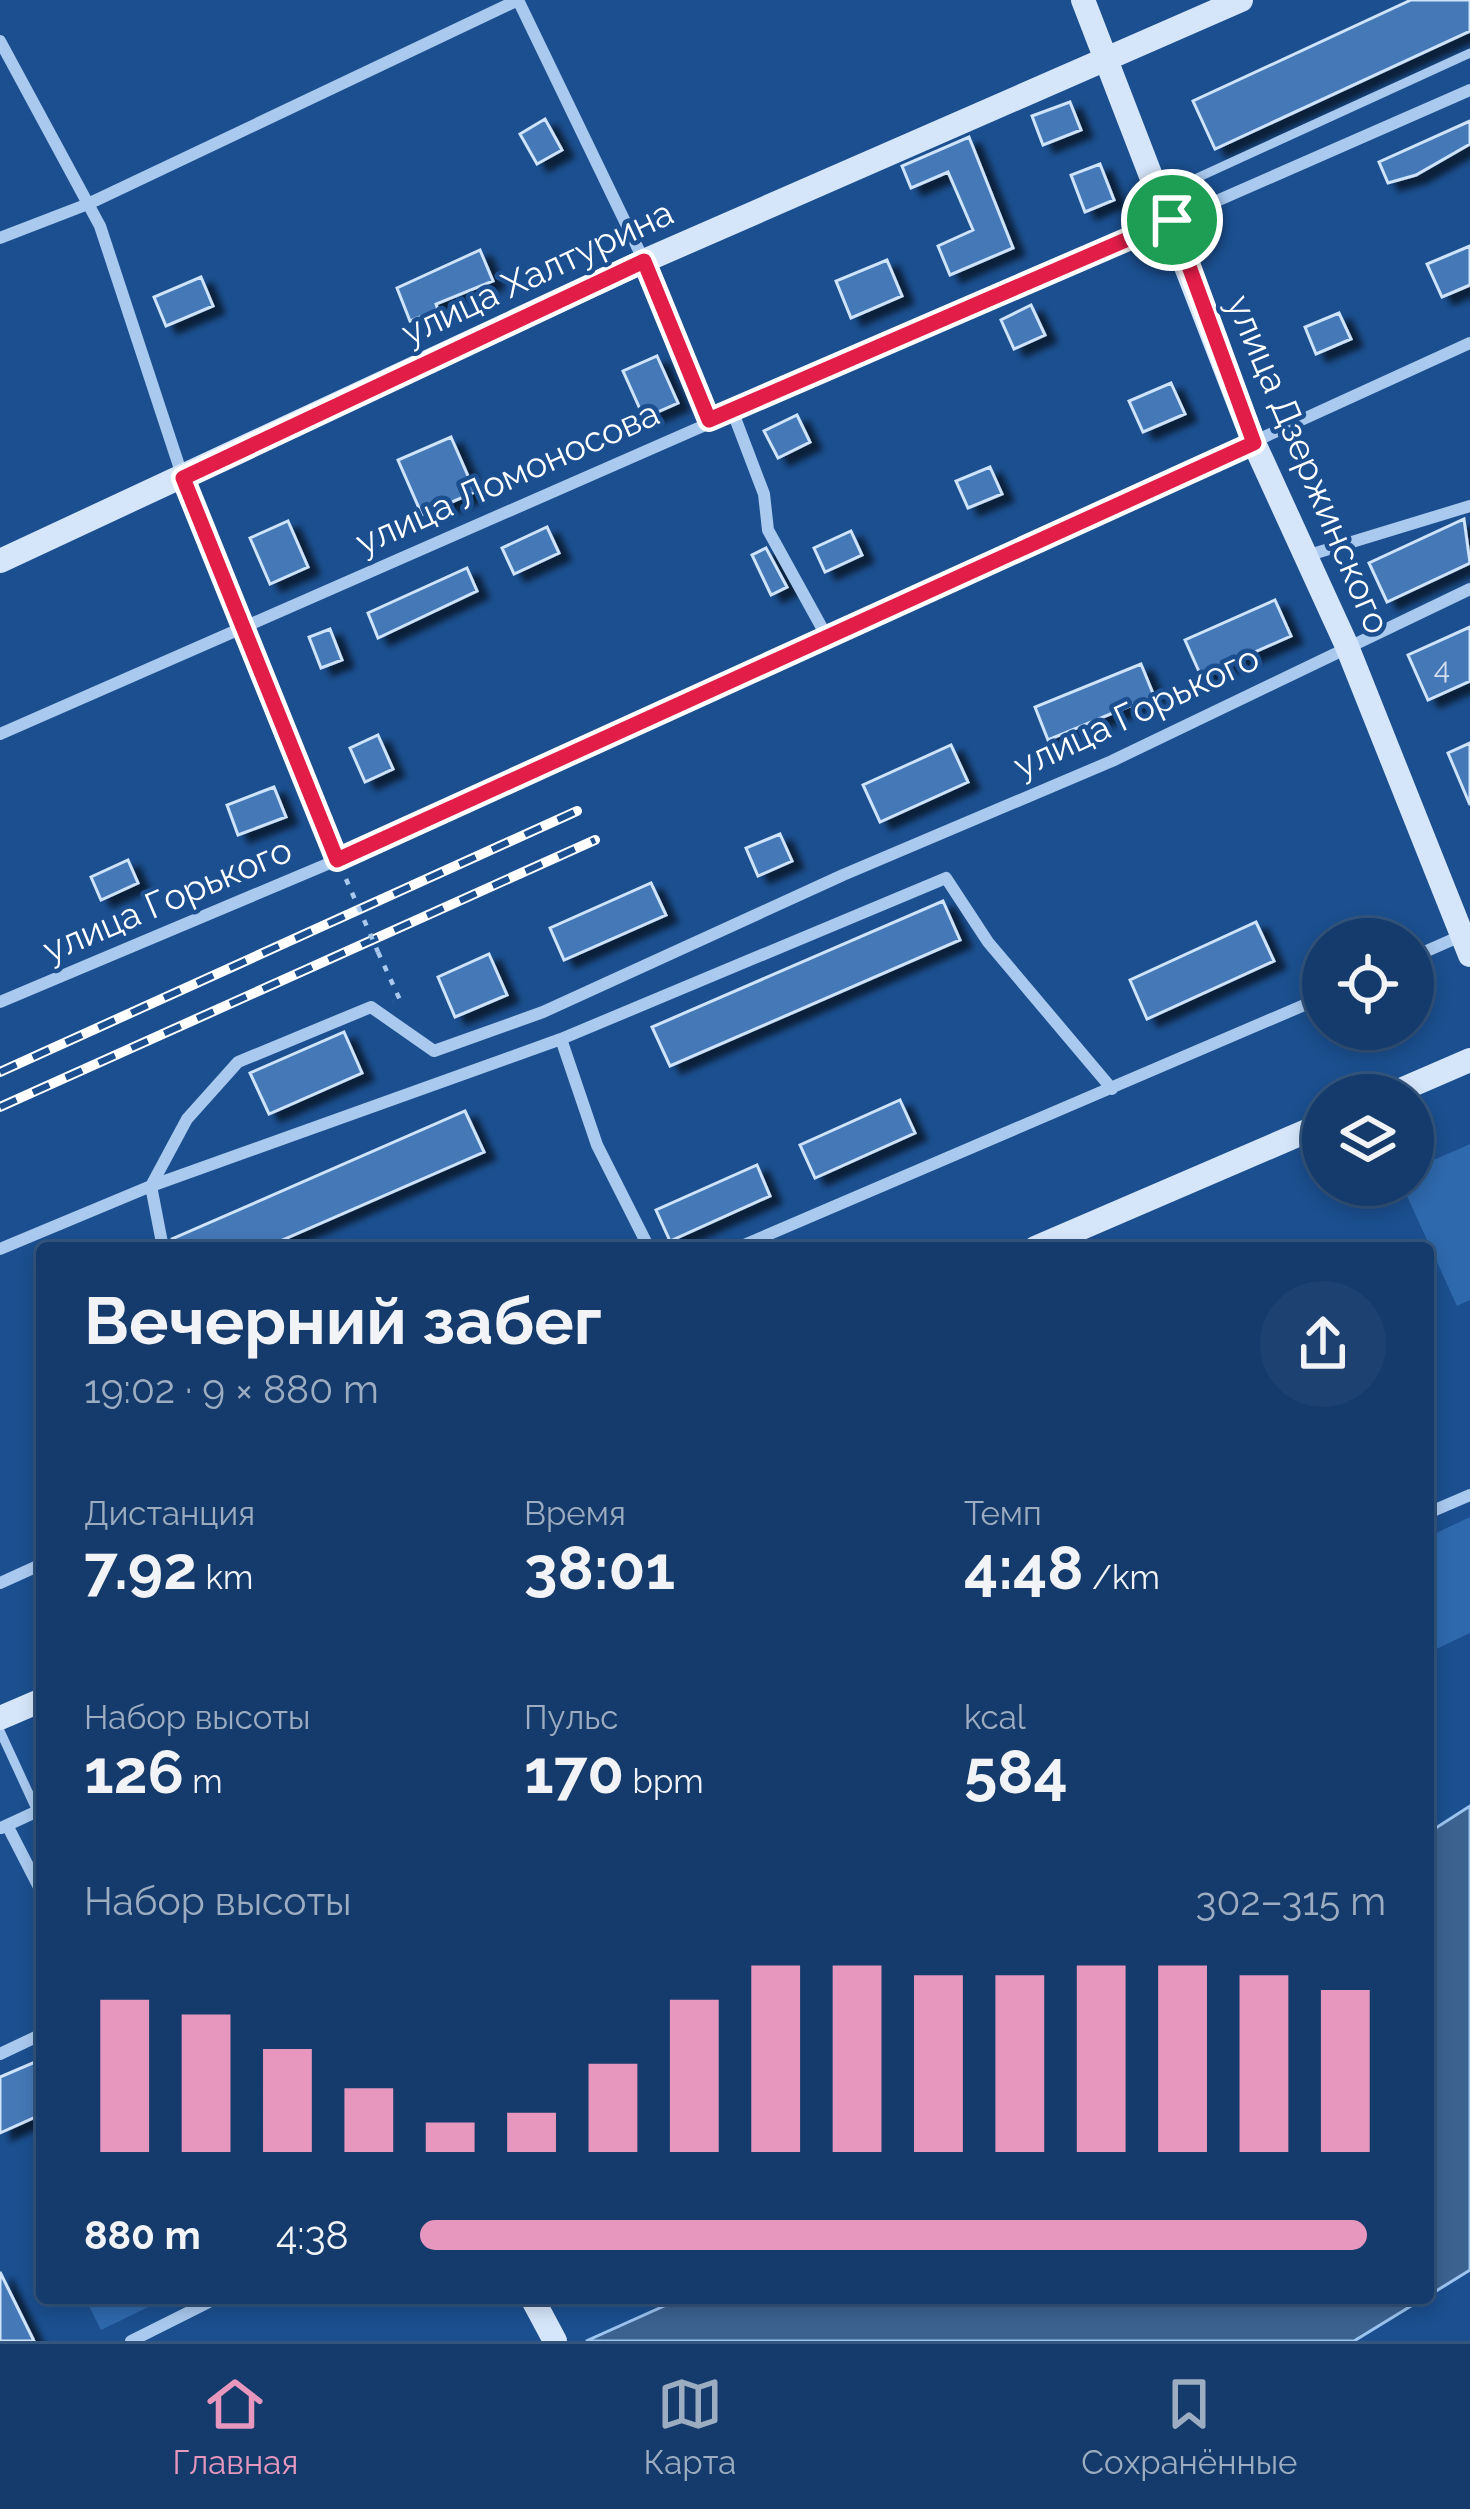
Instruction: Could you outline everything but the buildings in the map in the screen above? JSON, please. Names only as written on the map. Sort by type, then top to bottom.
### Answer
[{"type":"main road","name":"улица Дзержинского","points":[[1083,0],[1162,194],[1254,443],[1346,644],[1467,941]]},
{"type":"main road","name":"улица Халтурина","points":[[0,561],[644,261],[1241,0]]},
{"type":"main road","points":[[1434,1076],[1470,1060]]},
{"type":"main road","points":[[1050,1242],[1302,1133]]},
{"type":"main road","points":[[0,1718],[36,1703]]},
{"type":"main road","points":[[535,2304],[555,2341]]},
{"type":"street","points":[[0,238],[88,204],[518,0],[644,261],[709,420]]},
{"type":"street","points":[[0,40],[88,204],[183,478],[337,860]]},
{"type":"street","name":"улица Ломоносова","points":[[0,734],[1470,90]]},
{"type":"street","name":"улица Горького","points":[[0,1002],[337,860],[1470,343]]},
{"type":"street","points":[[732,410],[764,494],[768,530],[827,638]]},
{"type":"street","points":[[1306,556],[1470,506]]},
{"type":"street","points":[[1346,644],[1470,589]]},
{"type":"street","name":"улица Горького","points":[[371,1007],[434,1051],[543,1012],[843,875],[1112,761],[1346,644]]},
{"type":"street","points":[[0,1250],[151,1186],[561,1039],[946,878],[988,942],[1112,1089]]},
{"type":"street","points":[[1434,951],[1467,941]]},
{"type":"street","points":[[751,1242],[1302,1006]]},
{"type":"street","points":[[162,1242],[151,1186],[188,1119],[238,1062],[371,1007]]},
{"type":"street","points":[[561,1039],[597,1145],[646,1242]]},
{"type":"street","points":[[1434,1510],[1470,1495]]},
{"type":"street","points":[[0,1583],[36,1567]]},
{"type":"street","points":[[36,1812],[4,1826],[36,1882]]},
{"type":"street","points":[[0,2054],[36,2037]]},
{"type":"street","points":[[131,2341],[205,2304]]},
{"type":"lane","points":[[1162,194],[1470,53]]},
{"type":"lane","points":[[0,1731],[36,1802]]},
{"type":"path","points":[[346,879],[400,1000],[371,1007]]},
{"type":"shaded area","points":[[1470,1144],[1470,1300],[1457,1306],[1434,1255],[1434,1242],[1428,1242],[1412,1206],[1434,1206],[1434,1160]]},
{"type":"shaded area","points":[[1470,1517],[1470,1633],[1434,1650],[1434,1534]]},
{"type":"shaded area","points":[[1470,1806],[1470,2270],[1434,2292],[1434,1829]]},
{"type":"shaded area","points":[[88,2304],[155,2304],[101,2330]]},
{"type":"shaded area","points":[[669,2304],[1414,2304],[1354,2341],[586,2341]]},
{"type":"railway","points":[[0,1072],[577,811]]},
{"type":"railway","points":[[0,1107],[595,840]]},
{"type":"route","points":[[1172,220],[1254,443],[337,860],[183,478],[644,261],[709,420],[1172,220]]}]
